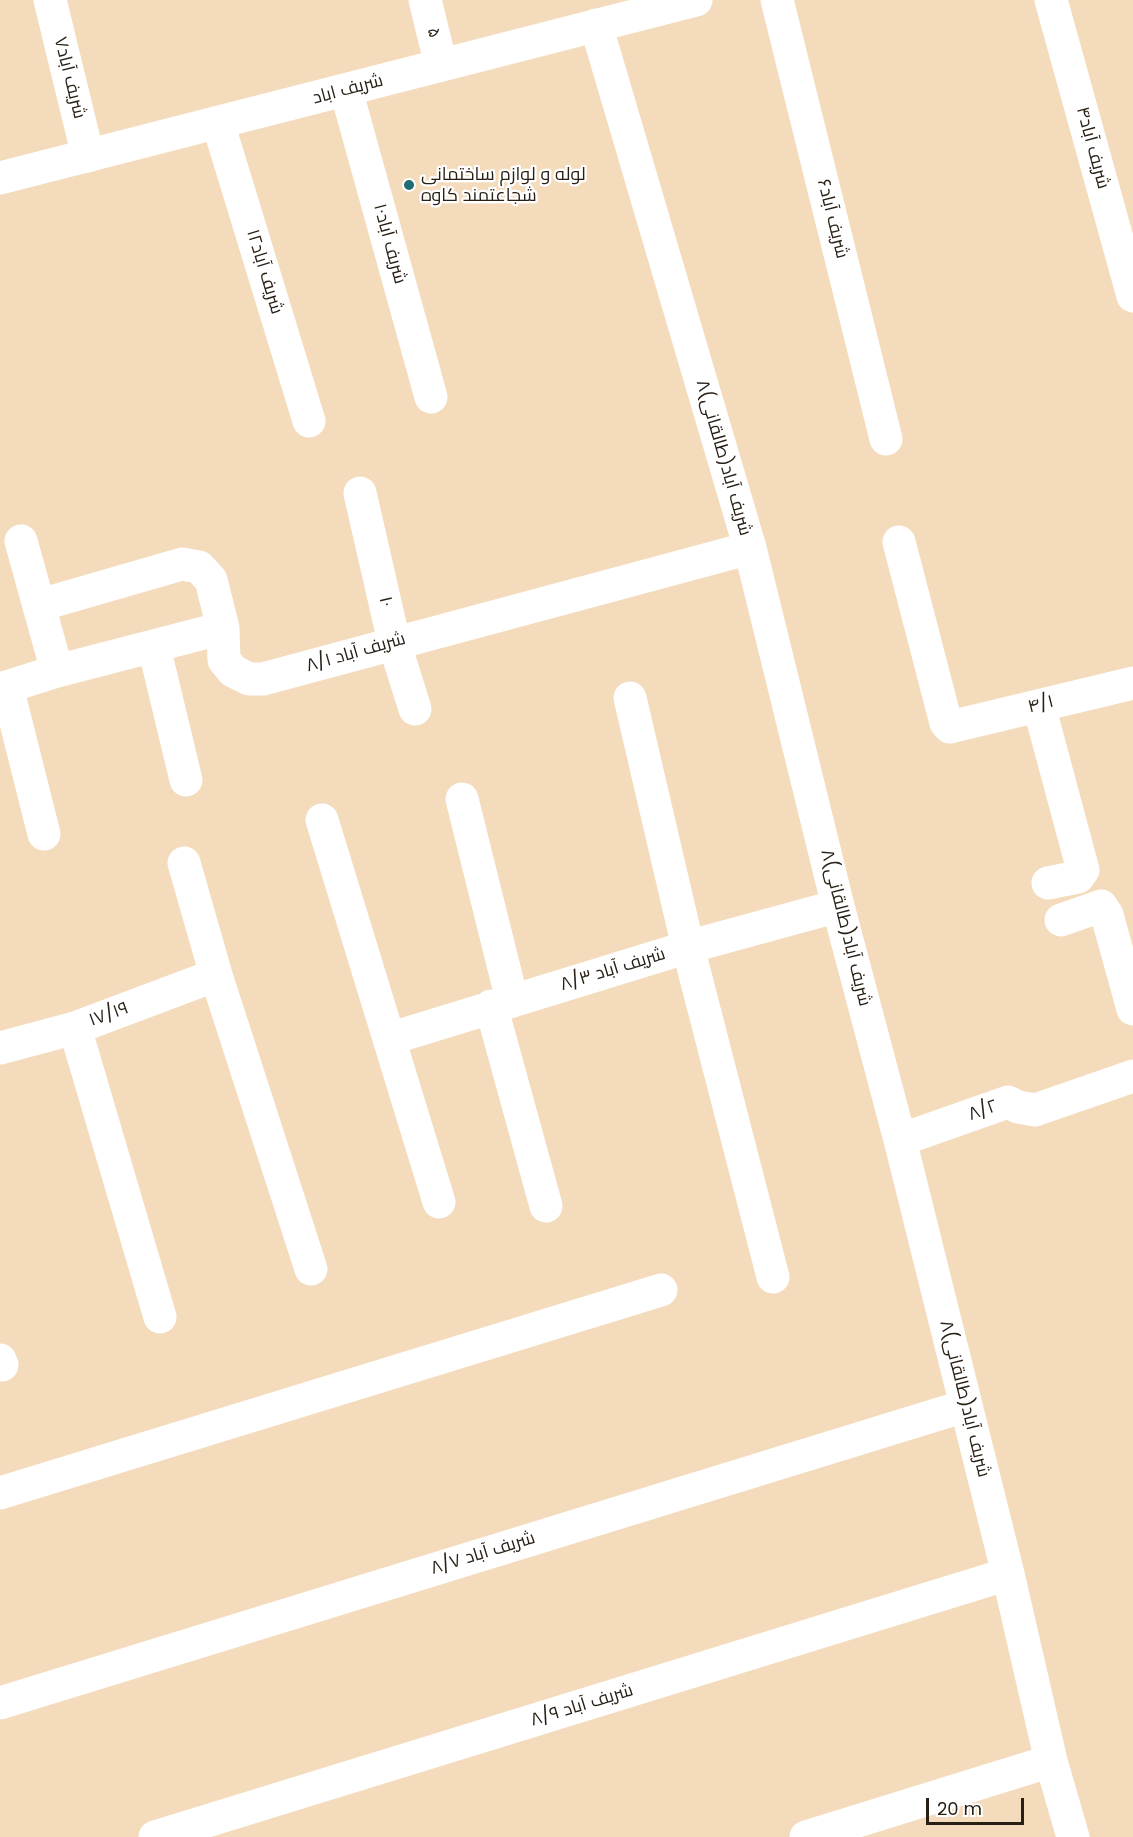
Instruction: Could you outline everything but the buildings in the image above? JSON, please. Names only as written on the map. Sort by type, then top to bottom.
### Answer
[{"type":"street","name":"شریف آباد۷","points":[[50,0],[87,156]]},
{"type":"street","name":"۵","points":[[425,0],[441,65]]},
{"type":"street","name":"شریف اباد","points":[[0,178],[696,0]]},
{"type":"street","name":"شریف آباد۶","points":[[777,0],[886,439]]},
{"type":"street","name":"۴شریف آباد","points":[[1051,0],[1133,296]]},
{"type":"street","name":"۸شریف آباد(طالقانی)","points":[[596,25],[750,548],[838,906],[900,1140],[1008,1574],[1051,1761],[1073,1837]]},
{"type":"street","name":"شریف آباد۱۰","points":[[346,90],[431,397]]},
{"type":"street","name":"شریف آباد۱۲","points":[[218,123],[309,421]]},
{"type":"street","name":"۱۰","points":[[360,493],[394,642],[415,710]]},
{"type":"street","points":[[21,541],[57,671]]},
{"type":"street","name":"۴/۱","points":[[899,542],[946,723],[950,727],[1133,683]]},
{"type":"street","name":"شریف آباد ۸/۱","points":[[40,605],[182,564],[199,567],[211,580],[223,628],[224,660],[233,671],[249,679],[282,674],[750,548]]},
{"type":"street","points":[[44,834],[4,688],[57,671],[223,628]]},
{"type":"street","points":[[154,647],[186,780]]},
{"type":"street","points":[[630,698],[688,947],[773,1277]]},
{"type":"street","points":[[1039,706],[1083,870],[1078,876],[1048,883]]},
{"type":"street","points":[[462,799],[502,1003],[546,1206]]},
{"type":"street","points":[[322,820],[439,1202]]},
{"type":"street","points":[[184,863],[216,975],[311,1269]]},
{"type":"street","name":"شریف آباد ۸/۳","points":[[389,1040],[688,947],[838,906]]},
{"type":"street","points":[[1061,920],[1101,906],[1107,915],[1133,1009]]},
{"type":"street","name":"۱۷/۱۹","points":[[0,1048],[75,1028],[216,975]]},
{"type":"street","points":[[75,1028],[160,1317]]},
{"type":"street","name":"۸/۲","points":[[900,1140],[1008,1102],[1018,1107],[1035,1110],[1133,1076]]},
{"type":"street","points":[[0,1493],[661,1290]]},
{"type":"street","name":"شریف آباد ۸/۷","points":[[0,1702],[965,1406]]},
{"type":"street","name":"شریف آباد ۸/۹","points":[[155,1837],[1008,1574]]},
{"type":"street","points":[[806,1837],[1051,1761]]},
{"type":"place","name":"لوله و لوازم ساختمانی شجاعتمند کاوه","points":[[409,185]]}]
